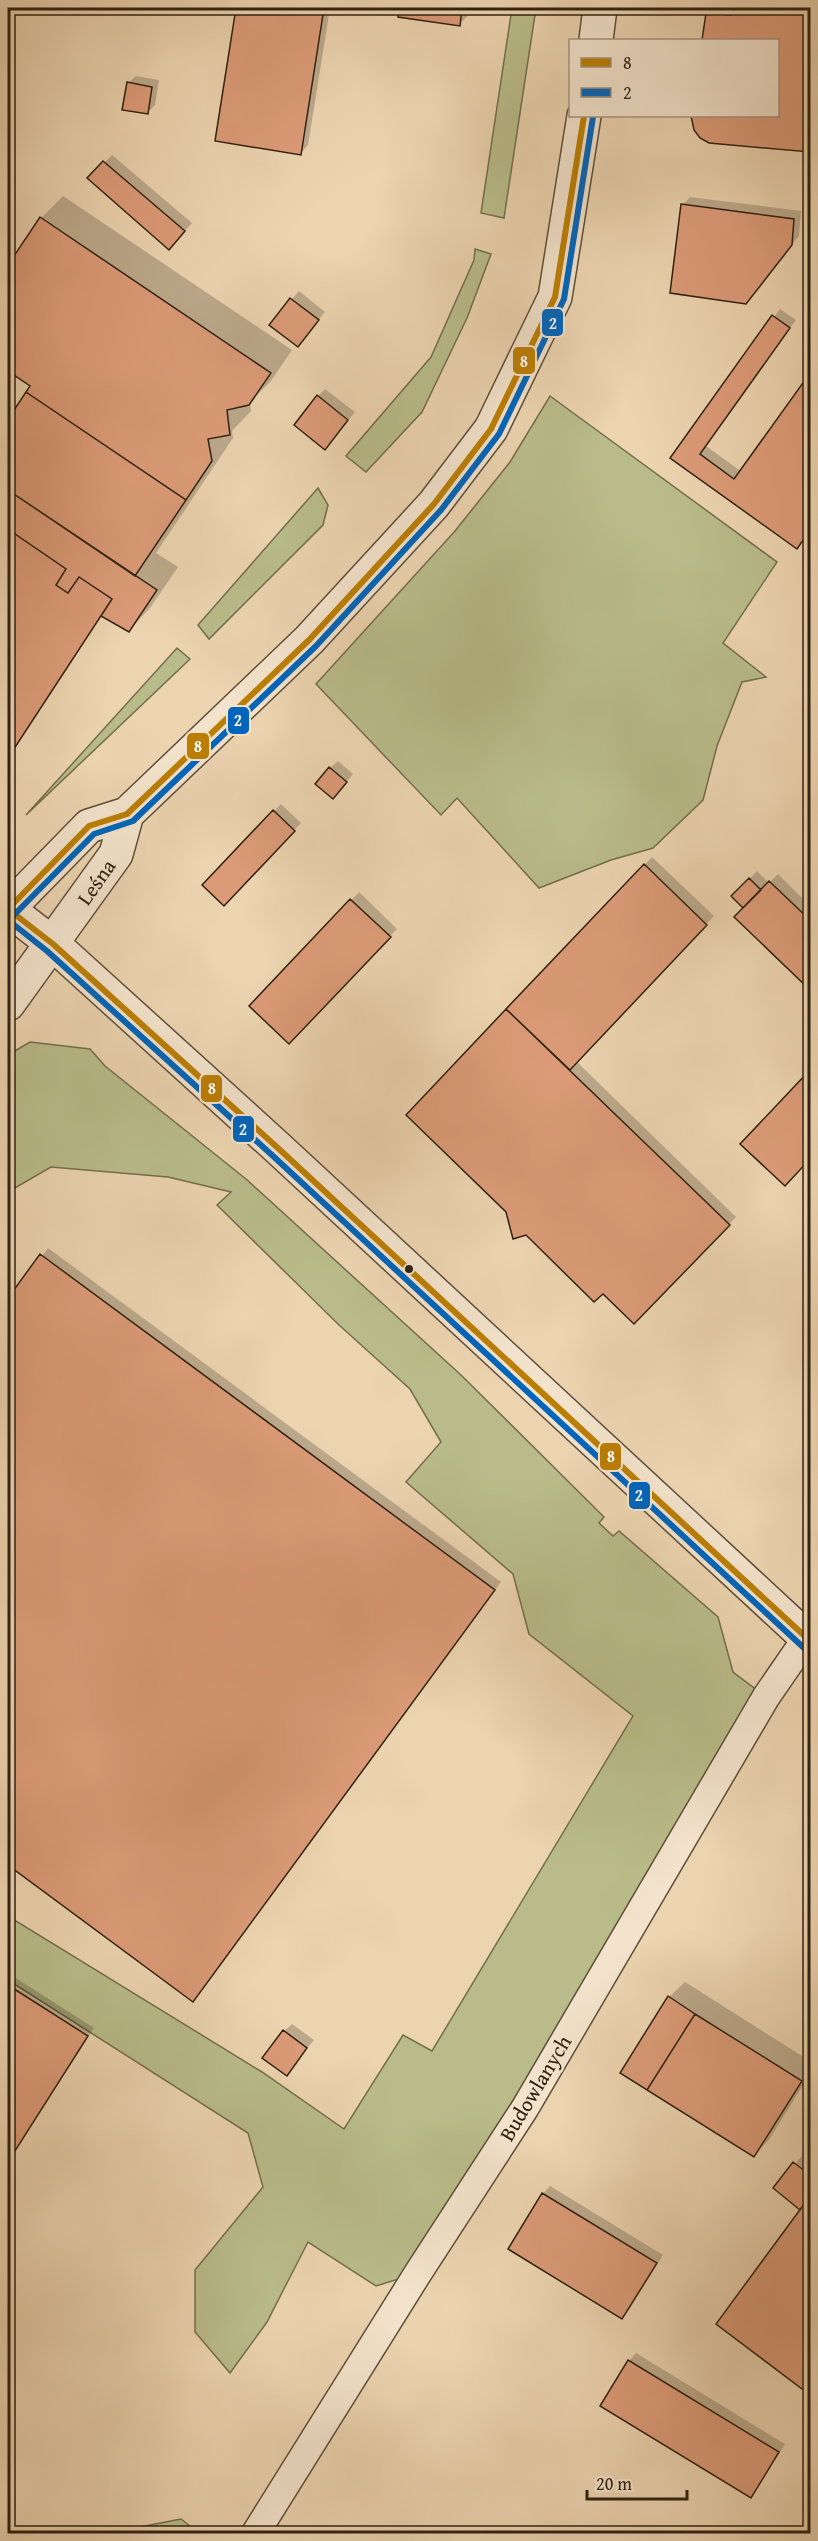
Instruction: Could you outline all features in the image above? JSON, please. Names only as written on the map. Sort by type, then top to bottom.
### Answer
[{"type":"street","points":[[596,39],[600,8]]},
{"type":"street","name":"Leśna","points":[[8,909],[89,826],[127,814],[317,631],[434,504],[491,429],[555,297],[584,117]]},
{"type":"street","name":"Leśna","points":[[8,1004],[116,854],[127,814]]},
{"type":"street","points":[[8,909],[53,944],[279,1149],[809,1637]]},
{"type":"street","name":"Budowlanych","points":[[255,2534],[418,2273],[525,2108],[766,1697],[809,1637]]},
{"type":"green space","points":[[512,8],[536,8],[504,218],[481,213]]},
{"type":"green space","points":[[475,249],[491,254],[467,318],[422,412],[366,472],[346,456],[431,357],[474,260]]},
{"type":"green space","points":[[550,396],[777,562],[723,643],[766,677],[742,682],[717,746],[703,800],[653,848],[611,860],[539,888],[457,798],[441,815],[316,684],[455,531],[510,462]]},
{"type":"green space","points":[[318,488],[328,505],[323,525],[209,639],[198,625]]},
{"type":"green space","points":[[177,648],[190,659],[26,815]]},
{"type":"green space","points":[[30,1042],[90,1049],[105,1066],[246,1179],[461,1375],[604,1517],[599,1523],[613,1536],[619,1531],[718,1617],[733,1672],[766,1697],[418,2273],[376,2286],[308,2242],[267,2322],[230,2373],[195,2332],[195,2270],[263,2187],[248,2133],[8,1980],[8,1916],[262,2072],[344,2129],[403,2035],[432,2051],[633,1716],[529,1634],[513,1574],[406,1482],[441,1442],[410,1389],[339,1325],[217,1205],[231,1192],[168,1177],[51,1167],[8,1192],[8,1055]]},
{"type":"green space","points":[[181,2519],[199,2533],[135,2533],[140,2527]]},
{"type":"building","points":[[236,8],[324,8],[301,155],[215,141]]},
{"type":"building","points":[[399,8],[462,8],[460,26],[398,17]]},
{"type":"building","points":[[732,8],[810,8],[810,152],[709,143],[700,138],[694,130],[691,117],[779,117],[779,39],[702,39],[706,13],[731,15]]},
{"type":"building","points":[[127,82],[152,87],[148,114],[122,110]]},
{"type":"building","points":[[103,161],[185,231],[169,250],[87,178]]},
{"type":"building","points":[[681,204],[794,219],[792,245],[746,304],[670,293]]},
{"type":"building","points":[[40,217],[271,373],[249,405],[227,410],[230,435],[208,439],[212,461],[186,500],[26,392],[30,386],[8,371],[8,265]]},
{"type":"building","points":[[290,298],[319,320],[298,347],[269,325]]},
{"type":"building","points":[[772,315],[790,328],[700,454],[734,479],[810,373],[810,530],[797,549],[670,458]]},
{"type":"building","points":[[26,392],[186,500],[135,576],[8,490],[8,419]]},
{"type":"building","points":[[317,395],[348,420],[325,450],[294,425]]},
{"type":"building","points":[[8,490],[157,590],[129,632],[101,616],[112,599],[79,577],[68,593],[56,585],[66,569],[8,529]]},
{"type":"building","points":[[8,529],[66,569],[56,585],[68,593],[79,577],[112,599],[8,758]]},
{"type":"building","points":[[329,767],[347,782],[333,799],[315,784]]},
{"type":"building","points":[[273,810],[295,831],[224,906],[202,885]]},
{"type":"building","points":[[644,864],[707,925],[570,1070],[506,1009]]},
{"type":"building","points":[[749,878],[761,890],[743,908],[731,896]]},
{"type":"building","points":[[769,881],[810,920],[810,990],[734,917]]},
{"type":"building","points":[[350,899],[391,937],[289,1044],[249,1006]]},
{"type":"building","points":[[506,1009],[730,1225],[634,1324],[603,1294],[594,1302],[526,1235],[513,1239],[506,1212],[406,1115]]},
{"type":"building","points":[[810,1070],[810,1159],[785,1186],[740,1144]]},
{"type":"building","points":[[40,1254],[495,1590],[193,2002],[8,1865],[8,1298]]},
{"type":"building","points":[[8,1985],[88,2036],[8,2162]]},
{"type":"building","points":[[668,1996],[695,2014],[647,2090],[620,2073]]},
{"type":"building","points":[[695,2014],[802,2081],[754,2157],[647,2090]]},
{"type":"building","points":[[283,2030],[307,2048],[287,2076],[262,2058]]},
{"type":"building","points":[[793,2162],[810,2175],[810,2196],[800,2210],[773,2188]]},
{"type":"building","points":[[542,2193],[657,2263],[622,2319],[508,2249]]},
{"type":"building","points":[[810,2196],[810,2395],[716,2324]]},
{"type":"building","points":[[628,2360],[779,2452],[751,2498],[600,2406]]},
{"type":"transit line","name":"8","points":[[8,909],[89,826],[127,814],[309,640],[434,504],[491,429],[555,297],[584,117]]},
{"type":"transit line","name":"2","points":[[14,915],[94,834],[133,821],[316,646],[441,510],[499,434],[564,299],[593,117]]},
{"type":"transit line","name":"8","points":[[8,909],[53,944],[279,1149],[810,1641]]},
{"type":"transit line","name":"2","points":[[8,920],[47,951],[273,1156],[804,1648]]}]
